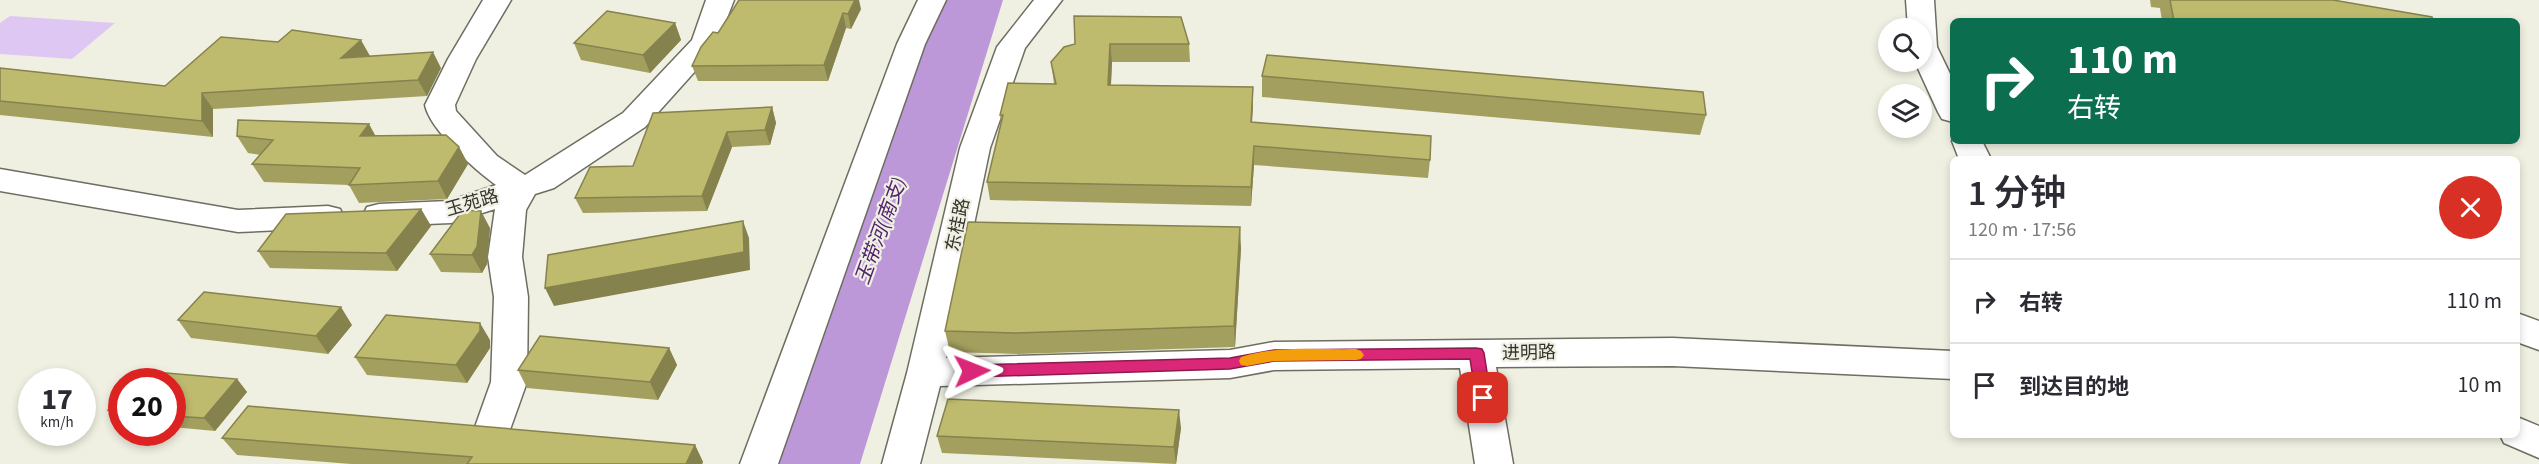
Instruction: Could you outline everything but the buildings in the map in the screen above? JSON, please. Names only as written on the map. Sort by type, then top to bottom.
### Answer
[{"type":"street","points":[[494,428],[509,382],[511,297],[506,257],[510,210],[522,188],[486,163],[442,114],[440,105],[462,59],[497,0]]},
{"type":"street","name":"玉苑路","points":[[0,180],[238,221],[452,212],[543,180],[634,120],[705,43],[720,0]]},
{"type":"street","points":[[759,464],[911,44],[932,0]]},
{"type":"street","name":"东桂路","points":[[901,464],[926,372],[975,148],[1011,47],[1048,0]]},
{"type":"street","points":[[1920,0],[1923,47],[1950,106]]},
{"type":"street","points":[[2520,328],[2539,337]]},
{"type":"street","name":"进明路","points":[[926,372],[1230,363],[1274,356],[1673,351],[1950,364]]},
{"type":"street","points":[[1476,353],[1494,464]]},
{"type":"street","points":[[2520,434],[2539,443]]},
{"type":"shaded area","points":[[10,16],[115,23],[72,59],[0,54],[0,23]]},
{"type":"water","name":"玉带河(南支)","points":[[943,0],[1003,0],[860,464],[773,464],[899,85]]},
{"type":"slow traffic","points":[[1247,361],[1274,356],[1356,355]]},
{"type":"route","points":[[972,371],[1230,363],[1274,356],[1476,353],[1483,398]]}]
